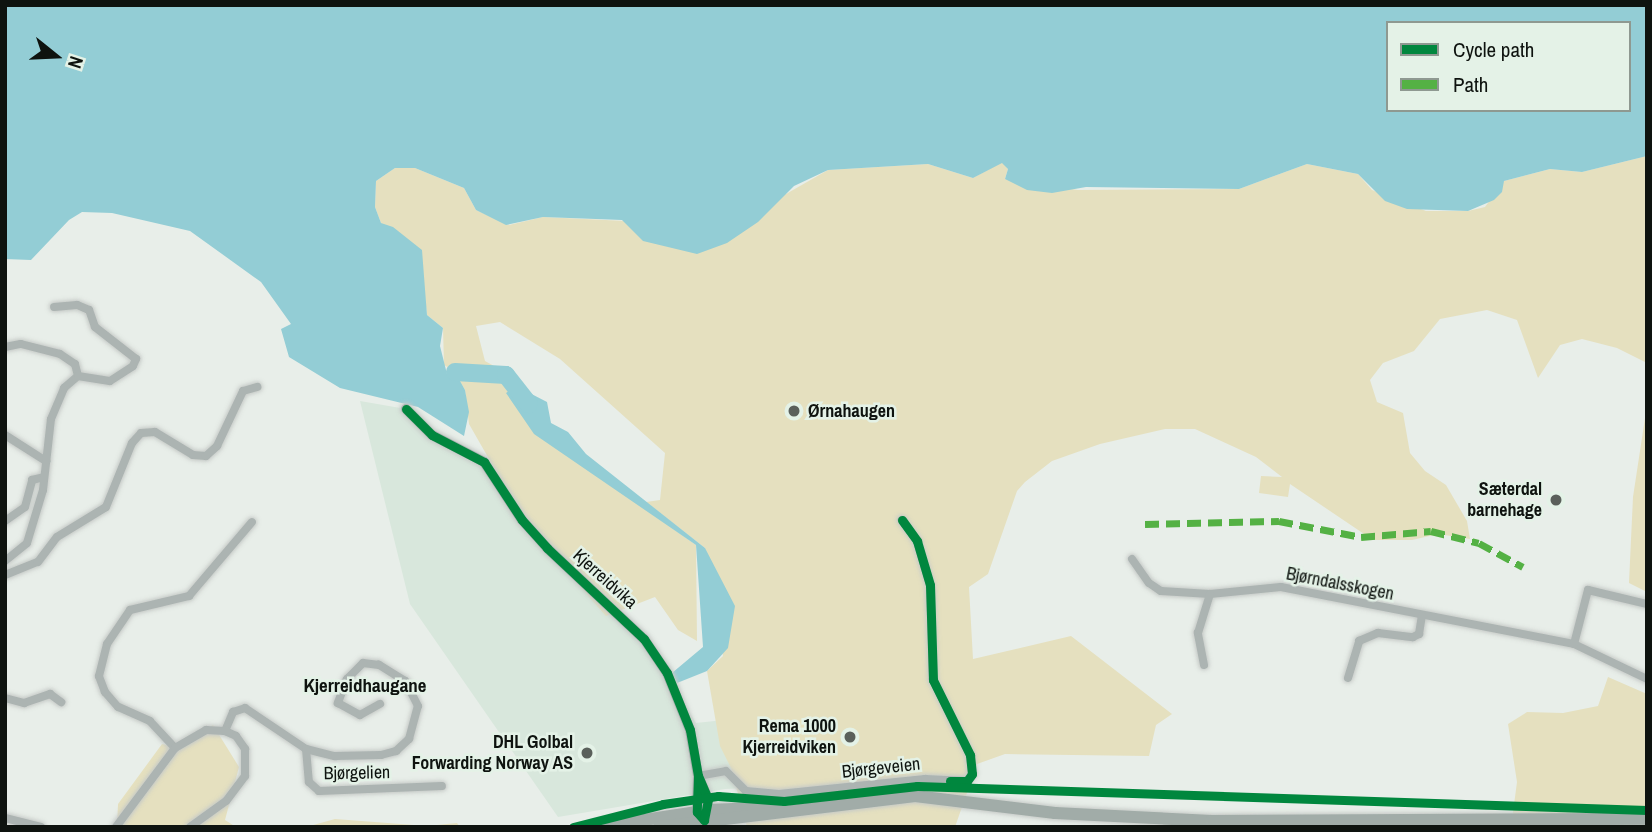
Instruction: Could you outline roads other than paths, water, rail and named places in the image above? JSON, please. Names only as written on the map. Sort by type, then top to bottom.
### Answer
[{"type":"main road","name":"Bjørgeveien","points":[[598,827],[704,814],[817,807],[915,796],[1055,813],[1213,821],[1647,819]]},
{"type":"main road","name":"Bjørgeveien","points":[[659,827],[704,814]]},
{"type":"main road","name":"Bjørgeveien","points":[[1542,821],[1598,827]]},
{"type":"street","points":[[5,561],[27,543],[44,477],[57,401],[70,379],[78,376],[110,381],[134,366],[136,359],[95,327],[89,310],[77,305],[54,307]]},
{"type":"street","points":[[5,346],[21,344],[60,354],[75,364],[78,376]]},
{"type":"street","points":[[5,575],[38,562],[57,537],[106,507],[132,443],[141,433],[155,432],[193,455],[206,456],[222,437],[243,391],[257,387]]},
{"type":"street","name":"Kjerreidvika","points":[[406,409],[432,435],[484,462],[522,520],[547,548],[644,639],[667,673],[680,704],[698,776],[704,814]]},
{"type":"street","points":[[5,435],[46,461]]},
{"type":"street","points":[[5,521],[25,507],[32,480],[44,477]]},
{"type":"street","name":"Bjørgeveien","points":[[698,776],[726,771],[746,791],[779,794],[925,779],[967,780],[972,774],[970,755],[933,680],[930,585],[917,541],[901,520]]},
{"type":"street","points":[[175,748],[150,721],[118,707],[105,692],[99,676],[107,644],[130,610],[189,596],[252,522]]},
{"type":"street","name":"Bjørndalsskogen","points":[[1132,559],[1149,583],[1161,591],[1210,594],[1281,587],[1574,645],[1647,679]]},
{"type":"street","points":[[1574,645],[1588,590],[1647,604]]},
{"type":"street","points":[[1204,665],[1198,633],[1210,594]]},
{"type":"street","points":[[1348,678],[1359,641],[1378,633],[1413,637],[1419,634],[1422,616]]},
{"type":"street","name":"Bjørgelien","points":[[225,731],[233,712],[245,708],[306,749],[335,756],[396,751],[414,731],[415,696],[396,675],[380,665],[363,663],[347,679],[339,698],[340,708],[360,715],[380,704]]},
{"type":"street","points":[[5,698],[24,703],[50,694],[61,702]]},
{"type":"street","points":[[116,827],[175,748],[206,730],[225,731],[236,736],[246,750],[244,776],[226,801],[190,827]]},
{"type":"street","name":"Bjørgelien","points":[[306,749],[309,782],[319,791],[442,786]]},
{"type":"street","points":[[5,818],[41,827]]},
{"type":"water","points":[[5,5],[1647,5],[1647,156],[1582,172],[1550,169],[1504,181],[1502,192],[1494,200],[1468,211],[1407,209],[1385,201],[1358,174],[1307,164],[1239,189],[1086,187],[1052,193],[1027,190],[1005,179],[1008,169],[1002,163],[973,178],[928,164],[828,170],[794,186],[758,222],[727,243],[697,254],[643,241],[622,220],[543,217],[506,225],[476,210],[464,188],[415,168],[395,168],[376,181],[375,207],[381,223],[393,227],[422,250],[427,315],[443,328],[440,346],[447,374],[455,372],[465,390],[469,412],[464,436],[418,407],[340,388],[289,357],[281,329],[291,324],[261,282],[190,231],[112,213],[82,212],[69,220],[31,260],[5,259]]},
{"type":"water","points":[[516,386],[547,402],[551,423],[568,432],[586,454],[705,548],[735,606],[728,648],[707,671],[677,683],[672,673],[703,647],[696,545],[534,434],[506,393]]},
{"type":"waterway","points":[[455,372],[506,375],[529,404]]},
{"type":"place","name":"Ørnahaugen","points":[[794,411]]},
{"type":"place","name":"Sæterdal barnehage","points":[[1556,500]]},
{"type":"place","name":"Rema 1000 Kjerreidviken","points":[[850,737]]},
{"type":"place","name":"DHL Golbal Forwarding Norway AS","points":[[587,753]]},
{"type":"district","name":"Kjerreidhaugane","points":[[365,686]]}]
